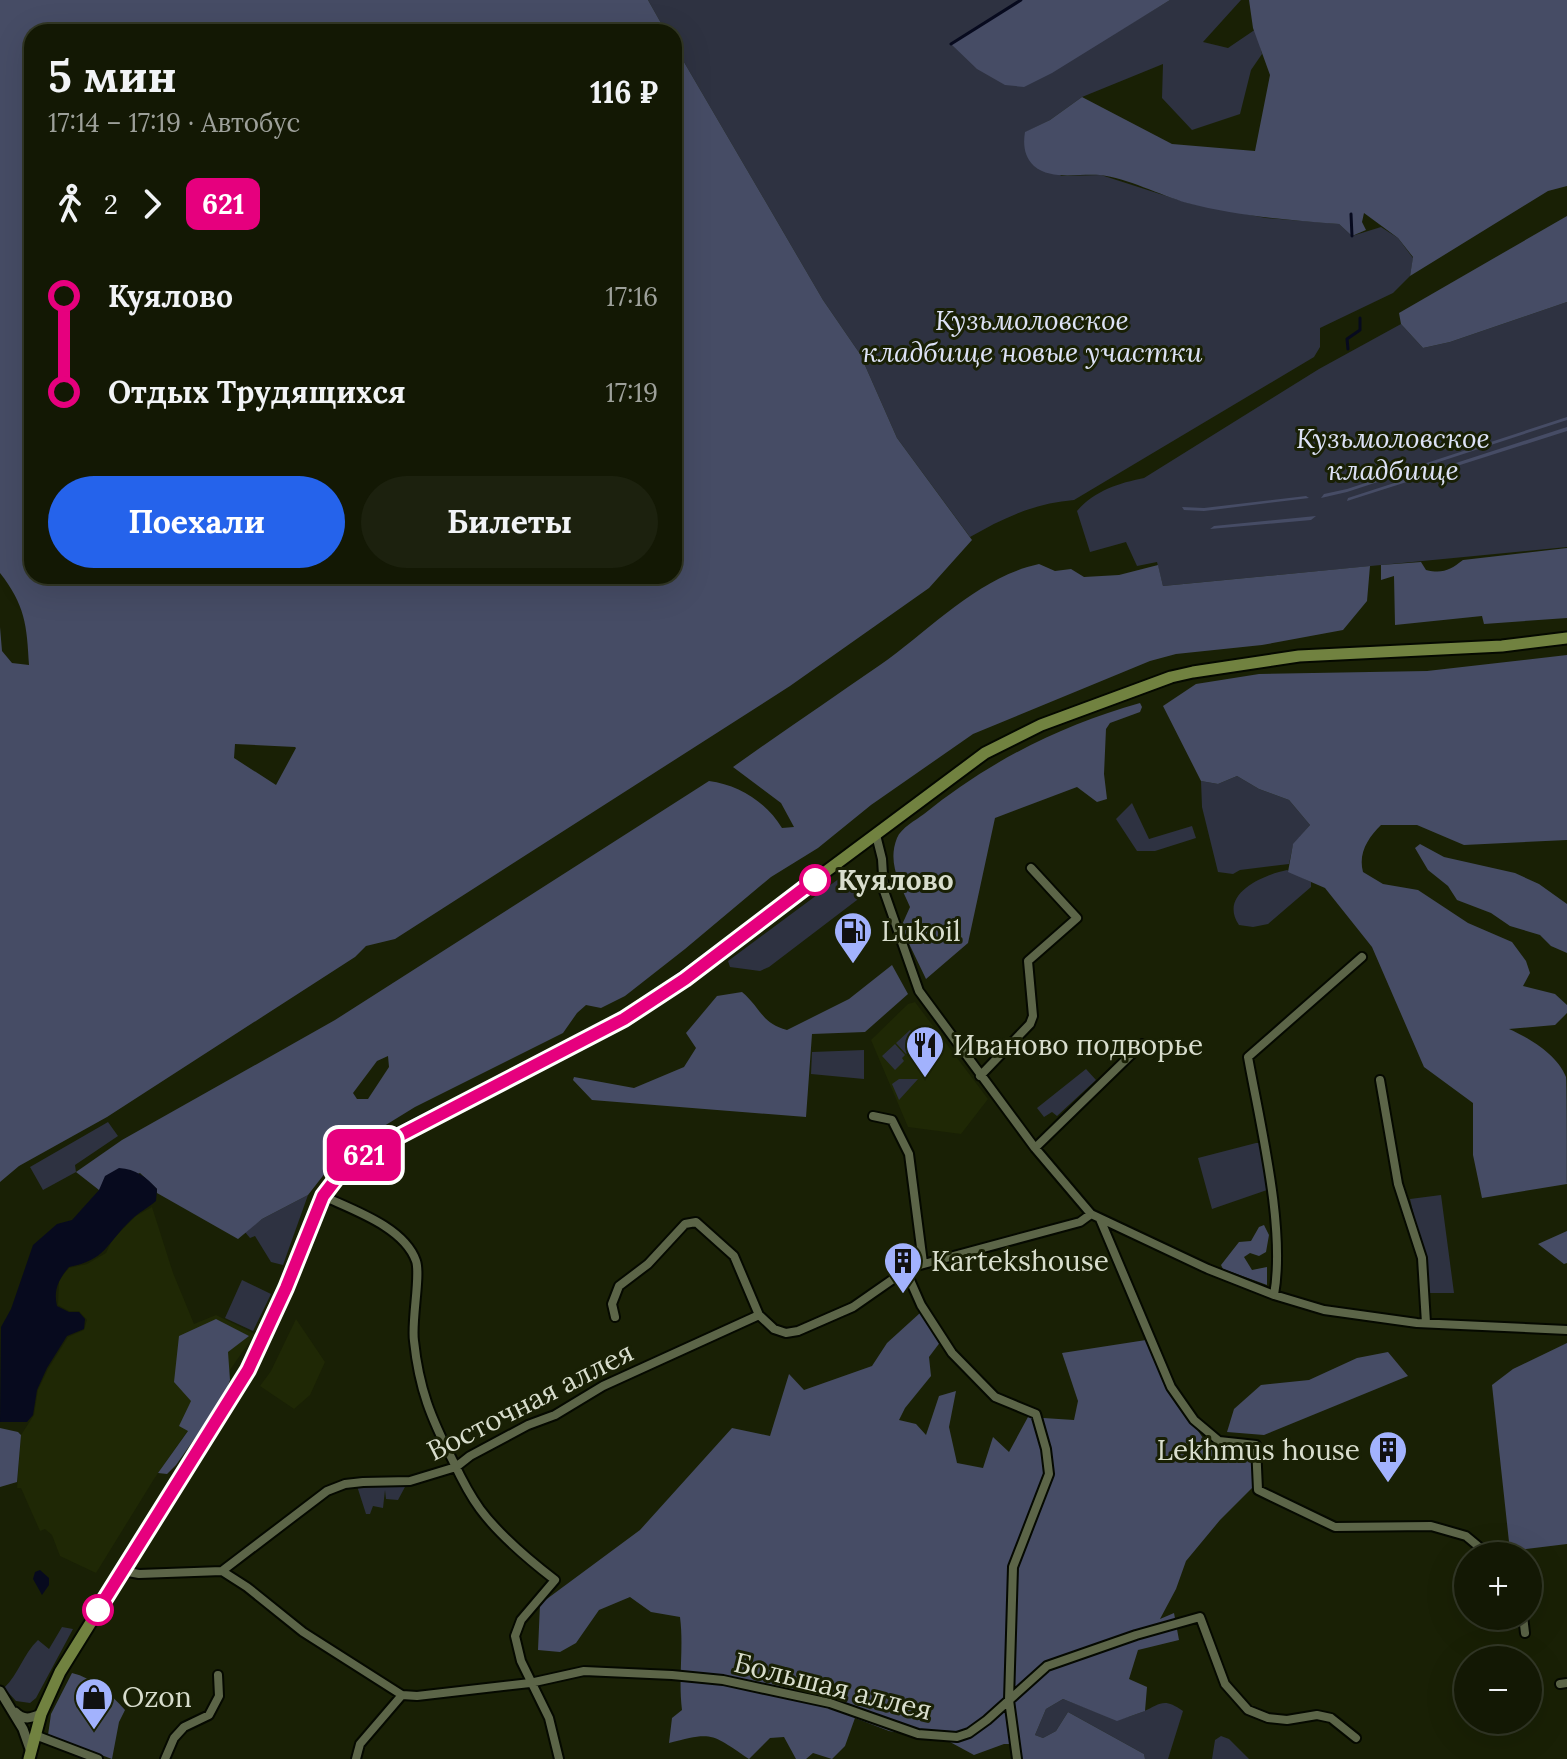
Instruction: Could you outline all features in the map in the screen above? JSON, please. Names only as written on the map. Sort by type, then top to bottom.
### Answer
[{"type":"main road","points":[[29,1754],[41,1714],[60,1672],[248,1370],[286,1288],[323,1196],[339,1175],[376,1148],[652,1001],[985,753],[1041,725],[1171,677],[1299,656],[1502,646],[1567,638]]},
{"type":"street","points":[[876,835],[882,859],[884,891],[918,989],[1035,1148],[1095,1216],[1171,1387],[1194,1420],[1219,1441],[1256,1445],[1258,1490],[1319,1521],[1335,1527],[1400,1525],[1450,1529],[1473,1542]]},
{"type":"street","points":[[980,1076],[1030,1024],[1033,1016],[1028,961],[1077,918],[1031,868]]},
{"type":"street","points":[[1274,1295],[1278,1272],[1273,1207],[1248,1057],[1362,957]]},
{"type":"street","points":[[1035,1148],[1142,1044]]},
{"type":"street","points":[[1380,1080],[1398,1184],[1422,1258],[1426,1323]]},
{"type":"street","points":[[873,1116],[892,1120],[909,1154],[923,1263]]},
{"type":"street","points":[[323,1196],[372,1218],[397,1236],[416,1262],[413,1335],[425,1404],[436,1430],[481,1511],[533,1563],[555,1580],[521,1620],[515,1636],[530,1683],[549,1718],[559,1759]]},
{"type":"street","points":[[615,1317],[612,1304],[619,1286],[648,1264],[685,1224],[696,1222],[734,1256],[759,1315],[774,1329],[786,1333],[798,1331],[853,1307],[923,1263],[1095,1216],[1208,1269],[1274,1295],[1324,1310],[1426,1323],[1567,1330]]},
{"type":"street","points":[[906,1271],[921,1305],[952,1353],[995,1397],[1036,1414],[1046,1449],[1049,1474],[1013,1567],[1009,1700],[1017,1759]]},
{"type":"street","name":"Восточная аллея","points":[[222,1571],[327,1491],[345,1484],[410,1481],[456,1467],[470,1456],[528,1425],[555,1415],[603,1386],[759,1315]]},
{"type":"street","points":[[123,1571],[139,1574],[222,1571],[303,1632],[402,1695],[360,1744],[356,1759]]},
{"type":"street","name":"Большая аллея","points":[[402,1695],[530,1683],[584,1671],[723,1680],[830,1703],[918,1734],[957,1737],[969,1733],[1037,1673],[1057,1661],[1200,1617],[1225,1684],[1248,1710],[1268,1718],[1287,1720],[1317,1715],[1331,1718],[1356,1738]]},
{"type":"street","points":[[165,1759],[174,1738],[184,1727],[209,1715],[219,1696],[218,1675]]},
{"type":"street","points":[[0,1691],[11,1708],[29,1754]]},
{"type":"street","points":[[11,1708],[20,1717],[29,1719],[41,1714]]},
{"type":"street","points":[[35,1735],[98,1759]]},
{"type":"shaded area","points":[[0,0],[648,0],[662,24],[24,24],[24,584],[682,584],[682,59],[823,300],[860,354],[897,438],[972,540],[929,588],[790,686],[395,939],[366,946],[355,957],[107,1117],[19,1166],[0,1182],[0,627],[2,651],[12,663],[29,665],[23,616],[15,595],[0,573]],"holes":[[[235,744],[296,748],[276,785],[234,758]]]},
{"type":"shaded area","points":[[1021,0],[1170,0],[1024,87],[1005,85],[977,69],[951,44]]},
{"type":"shaded area","points":[[1249,0],[1567,0],[1567,186],[1548,191],[1410,276],[1413,257],[1398,238],[1364,213],[1362,222],[1366,230],[1352,236],[1339,224],[1225,211],[1187,203],[1110,177],[1049,173],[1041,171],[1028,159],[1025,132],[1050,120],[1082,97],[1172,144],[1255,151],[1270,75],[1253,28]]},
{"type":"shaded area","points":[[1567,216],[1567,302],[1450,342],[1423,348],[1401,324],[1399,313]]},
{"type":"shaded area","points":[[1567,417],[1567,420],[1321,498],[1324,494]]},
{"type":"shaded area","points":[[1567,427],[1567,431],[1347,501],[1348,498]]},
{"type":"shaded area","points":[[1309,498],[1204,511],[1184,510],[1182,507],[1204,508]]},
{"type":"shaded area","points":[[1316,516],[1311,520],[1210,529],[1214,526]]},
{"type":"shaded area","points":[[1567,548],[1567,618],[1484,624],[1482,616],[1395,625],[1394,576],[1381,580],[1381,565],[1421,562],[1426,570],[1442,571],[1463,560]]},
{"type":"shaded area","points":[[1039,564],[1055,571],[1071,569],[1084,577],[1119,575],[1158,565],[1163,586],[1370,566],[1367,601],[1343,630],[1262,645],[1176,654],[1150,661],[973,734],[871,805],[818,848],[771,877],[625,996],[601,1008],[586,1005],[563,1033],[415,1107],[350,1147],[308,1195],[262,1219],[238,1239],[157,1193],[157,1189],[140,1173],[99,1190],[76,1172],[122,1140],[335,1020],[709,781],[731,786],[751,796],[768,810],[782,828],[794,827],[781,803],[733,767],[880,665],[975,592],[1017,571]],"holes":[[[388,1056],[389,1067],[368,1099],[357,1099],[353,1093],[377,1061]]]},
{"type":"shaded area","points":[[1567,655],[1567,840],[1464,845],[1417,825],[1381,825],[1368,841],[1362,858],[1363,872],[1383,884],[1418,890],[1468,923],[1512,942],[1526,961],[1530,973],[1523,986],[1555,994],[1567,1005],[1567,1013],[1555,1025],[1509,1029],[1549,1054],[1566,1077],[1567,1184],[1482,1198],[1473,1155],[1473,1103],[1424,1067],[1372,947],[1325,888],[1288,872],[1293,844],[1310,825],[1289,800],[1259,789],[1237,776],[1218,784],[1201,781],[1163,706],[1196,684],[1259,674],[1427,671]]},
{"type":"shaded area","points":[[1140,703],[1140,712],[1110,723],[1106,729],[1104,774],[1107,799],[1097,802],[1077,787],[995,818],[968,943],[926,979],[901,927],[910,907],[894,865],[894,847],[899,834],[948,795],[1026,747],[1082,722]]},
{"type":"shaded area","points":[[1420,844],[1444,857],[1515,873],[1539,884],[1567,904],[1567,953],[1551,946],[1540,935],[1510,926],[1491,913],[1457,900],[1448,886],[1428,870],[1415,848]]},
{"type":"shaded area","points":[[892,965],[908,994],[865,1032],[812,1034],[806,1117],[592,1100],[573,1080],[574,1077],[634,1088],[684,1067],[696,1048],[686,1033],[717,996],[742,992],[766,1019],[787,1030],[849,999]]},
{"type":"shaded area","points":[[915,1002],[988,1099],[961,1134],[908,1127],[871,1040],[908,1004]]},
{"type":"shaded area","points":[[119,1168],[136,1172],[149,1181],[157,1189],[156,1201],[131,1220],[98,1255],[65,1271],[56,1290],[57,1306],[69,1312],[79,1312],[85,1319],[84,1329],[67,1336],[47,1368],[37,1390],[33,1415],[27,1422],[0,1422],[1,1327],[11,1309],[33,1245],[57,1224],[72,1220],[99,1190],[105,1176]]},
{"type":"shaded area","points":[[152,1207],[173,1273],[194,1324],[216,1315],[255,1334],[154,1479],[96,1573],[60,1556],[52,1535],[45,1529],[40,1531],[21,1488],[17,1488],[21,1435],[34,1415],[38,1390],[48,1369],[68,1337],[84,1330],[87,1320],[79,1311],[69,1311],[58,1305],[59,1280],[69,1268],[87,1264],[106,1253],[112,1240],[136,1216]]},
{"type":"shaded area","points":[[1264,1225],[1269,1235],[1266,1252],[1259,1256],[1250,1253],[1244,1257],[1252,1270],[1267,1267],[1267,1285],[1223,1269],[1221,1265],[1239,1242],[1251,1241],[1259,1227]]},
{"type":"shaded area","points":[[1567,1231],[1567,1263],[1564,1264],[1538,1244]]},
{"type":"shaded area","points":[[920,1313],[941,1341],[929,1357],[931,1376],[899,1420],[916,1424],[926,1435],[939,1396],[956,1391],[949,1427],[957,1463],[983,1468],[993,1437],[1009,1452],[1028,1417],[1074,1420],[1078,1401],[1062,1353],[1146,1340],[1168,1388],[1203,1438],[1220,1445],[1253,1450],[1254,1486],[1186,1561],[1160,1619],[1174,1613],[1179,1640],[1138,1650],[1129,1679],[1147,1687],[1145,1711],[1117,1721],[1063,1699],[1046,1709],[1035,1735],[1043,1738],[1056,1731],[1068,1712],[1144,1754],[1145,1759],[1020,1759],[1019,1744],[1004,1744],[974,1755],[950,1742],[889,1731],[855,1718],[845,1746],[832,1759],[813,1753],[806,1759],[796,1759],[784,1737],[770,1738],[749,1759],[712,1737],[669,1743],[672,1718],[682,1710],[680,1617],[651,1612],[630,1597],[599,1610],[576,1643],[560,1652],[538,1650],[540,1604],[640,1530],[732,1428],[770,1436],[789,1374],[804,1390],[872,1366],[887,1343]]},
{"type":"shaded area","points":[[216,1319],[249,1336],[228,1352],[230,1380],[224,1397],[176,1465],[167,1474],[158,1473],[188,1431],[179,1426],[191,1401],[174,1382],[179,1336]]},
{"type":"shaded area","points":[[296,1319],[325,1362],[310,1395],[294,1409],[260,1386],[271,1371]]},
{"type":"shaded area","points":[[1567,1343],[1567,1544],[1542,1547],[1542,1542],[1509,1542],[1492,1385],[1513,1369]]},
{"type":"shaded area","points":[[1388,1352],[1408,1376],[1264,1435],[1227,1432],[1234,1409],[1261,1385],[1309,1380],[1357,1358]]},
{"type":"shaded area","points":[[0,1428],[21,1435],[17,1482],[0,1487]]},
{"type":"shaded area","points":[[40,1570],[49,1578],[49,1585],[42,1595],[33,1579],[35,1572]]},
{"type":"shaded area","points":[[72,1673],[101,1687],[125,1710],[119,1722],[112,1759],[48,1735],[51,1714]]},
{"type":"green space","name":"Кузьмоловское кладбище новые участки","points":[[648,0],[1021,0],[951,44],[1117,32],[1170,0],[1241,0],[1203,42],[1228,48],[1256,29],[1262,54],[1251,70],[1240,114],[1192,130],[1162,98],[1163,64],[1082,97],[1050,120],[1026,132],[1061,176],[1101,175],[1188,203],[1266,218],[1339,224],[1352,236],[1381,227],[1398,238],[1413,258],[1410,276],[1393,293],[1320,328],[1320,347],[1314,357],[1074,500],[1020,512],[970,537],[897,438],[860,354],[823,300],[682,59],[682,24],[662,24]]},
{"type":"green space","name":"Кузьмоловское кладбище","points":[[1567,302],[1567,547],[1163,586],[1157,562],[1137,566],[1126,542],[1090,552],[1077,511],[1091,498],[1116,485],[1144,478],[1319,369],[1401,324],[1423,348],[1450,342]]},
{"type":"green space","points":[[1237,776],[1259,789],[1289,800],[1310,825],[1293,845],[1289,864],[1240,870],[1233,874],[1218,872],[1202,807],[1201,781],[1218,784]]},
{"type":"green space","points":[[1132,803],[1149,839],[1192,826],[1196,838],[1155,851],[1137,851],[1116,819]]},
{"type":"green space","points":[[852,869],[864,874],[867,884],[857,900],[769,967],[760,971],[730,967],[728,961]]},
{"type":"green space","points":[[1287,870],[1311,882],[1311,887],[1268,924],[1253,927],[1239,925],[1234,904],[1239,895],[1256,881]]},
{"type":"green space","points":[[910,1030],[923,1044],[912,1054],[909,1051],[906,1054],[896,1043]]},
{"type":"green space","points":[[895,1044],[905,1055],[902,1058],[904,1061],[895,1070],[882,1056]]},
{"type":"green space","points":[[924,1046],[937,1060],[923,1072],[913,1061]]},
{"type":"green space","points":[[864,1050],[864,1079],[811,1074],[812,1052]]},
{"type":"green space","points":[[1086,1069],[1096,1080],[1057,1116],[1052,1112],[1044,1117],[1037,1108]]},
{"type":"green space","points":[[899,1079],[918,1079],[899,1100],[892,1084]]},
{"type":"green space","points":[[108,1122],[118,1136],[75,1165],[76,1172],[43,1190],[30,1167]]},
{"type":"green space","points":[[1259,1143],[1267,1190],[1212,1209],[1198,1158]]},
{"type":"green space","points":[[308,1195],[283,1265],[271,1262],[255,1236],[250,1238],[245,1232],[262,1219]]},
{"type":"green space","points":[[1441,1195],[1454,1293],[1428,1293],[1426,1266],[1410,1199]]},
{"type":"green space","points":[[242,1280],[271,1294],[253,1331],[225,1318]]},
{"type":"green space","points":[[385,1483],[406,1485],[398,1500],[386,1499],[385,1490],[383,1508],[373,1506],[370,1514],[366,1514],[357,1486]]},
{"type":"green space","points":[[62,1627],[73,1629],[36,1698],[30,1703],[16,1701],[4,1688],[38,1640],[49,1649]]},
{"type":"green space","points":[[1063,1699],[1117,1720],[1162,1703],[1171,1704],[1183,1711],[1168,1759],[1145,1759],[1144,1754],[1068,1712],[1056,1731],[1043,1738],[1035,1735],[1046,1709]]},
{"type":"green space","points":[[1221,1736],[1229,1739],[1249,1759],[1212,1759],[1215,1740]]},
{"type":"waterway","points":[[951,44],[1021,0]]},
{"type":"waterway","points":[[1351,214],[1352,236]]},
{"type":"waterway","points":[[1348,349],[1347,339],[1360,330],[1360,318]]},
{"type":"bus line","name":"621","points":[[98,1610],[171,1490],[236,1392],[260,1347],[323,1196],[339,1175],[376,1148],[638,1010],[685,979],[815,880]]},
{"type":"place","name":"Куялово","points":[[815,880]]},
{"type":"place","name":"Lukoil","points":[[853,965]]},
{"type":"place","name":"Иваново подворье","points":[[925,1079]]},
{"type":"place","name":"Kartekshouse","points":[[903,1295]]},
{"type":"place","name":"Lekhmus house","points":[[1388,1484]]},
{"type":"place","name":"Ozon","points":[[94,1731]]}]
